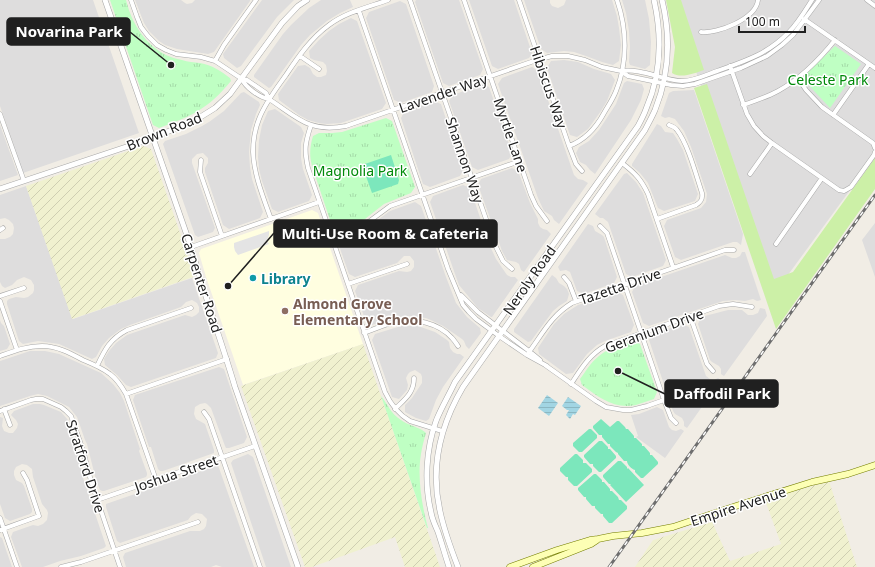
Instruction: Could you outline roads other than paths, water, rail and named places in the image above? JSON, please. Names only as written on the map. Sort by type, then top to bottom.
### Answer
[{"type":"main road","name":"Empire Avenue","points":[[533,567],[558,558],[598,540],[613,536],[673,528],[812,482],[848,474],[875,465]]},
{"type":"main road","name":"Empire Avenue","points":[[510,567],[557,550],[590,540],[598,540]]},
{"type":"main road","points":[[557,550],[558,558]]},
{"type":"street","name":"Carpenter Road","points":[[105,0],[190,247],[255,446],[298,567]]},
{"type":"street","name":"Lavender Way","points":[[131,0],[136,17],[141,27],[157,45],[176,54],[201,57],[214,61],[242,79],[247,80],[266,93],[269,99],[293,116],[311,126],[326,128],[346,126],[552,56],[568,56],[585,60],[602,67],[622,72],[629,70],[656,79],[664,80]]},
{"type":"street","points":[[214,61],[256,0]]},
{"type":"street","name":"Brown Road","points":[[0,189],[194,122],[215,108],[230,94],[282,23],[298,6],[307,0]]},
{"type":"street","points":[[271,219],[256,176],[253,150],[258,121],[269,99],[304,49],[318,34],[329,25],[346,15],[388,0]]},
{"type":"street","name":"Shannon Way","points":[[410,0],[495,245],[503,261],[512,269]]},
{"type":"street","name":"Myrtle Lane","points":[[464,0],[536,206],[547,222]]},
{"type":"street","name":"Hibiscus Way","points":[[519,0],[569,146],[576,164],[582,171]]},
{"type":"street","points":[[569,146],[587,136],[602,117],[616,91],[620,79],[625,45],[624,24],[617,0]]},
{"type":"street","name":"Neroly Road","points":[[449,567],[431,514],[428,492],[428,457],[434,428],[443,405],[455,382],[638,126],[647,108],[656,79],[659,36],[654,0]]},
{"type":"street","name":"Neroly Road","points":[[458,567],[440,512],[436,492],[437,458],[442,431],[450,409],[463,387],[645,130],[654,112],[667,67],[667,27],[662,0]]},
{"type":"street","points":[[701,32],[709,33],[739,23],[755,8],[758,0]]},
{"type":"street","points":[[664,80],[683,81],[694,79],[750,60],[764,52],[790,31],[812,0]]},
{"type":"street","points":[[664,80],[683,86],[695,84],[732,72],[767,56],[793,35],[819,0]]},
{"type":"street","points":[[867,0],[875,6]]},
{"type":"street","points":[[359,11],[451,278],[459,293],[499,336],[528,353],[600,404],[614,409],[631,410],[664,400]]},
{"type":"street","points":[[801,16],[875,68]]},
{"type":"street","points":[[744,105],[777,91],[798,78],[826,51],[835,40]]},
{"type":"street","points":[[300,56],[319,69]]},
{"type":"street","points":[[833,115],[869,64]]},
{"type":"street","points":[[730,66],[747,114],[754,126],[772,143],[839,190],[844,191],[851,187],[875,152]]},
{"type":"street","points":[[798,78],[806,90],[822,107],[873,143],[875,148]]},
{"type":"street","points":[[0,114],[24,181]]},
{"type":"street","points":[[657,219],[696,205],[700,203],[703,198],[682,137],[676,128],[669,125]]},
{"type":"street","points":[[311,126],[306,142],[306,160],[308,168],[385,392],[389,401],[400,414],[410,421],[442,431]]},
{"type":"street","points":[[750,174],[772,143]]},
{"type":"street","points":[[201,160],[200,172],[222,236]]},
{"type":"street","points":[[331,236],[367,223],[390,206],[520,161]]},
{"type":"street","points":[[622,163],[637,174],[645,186],[673,267]]},
{"type":"street","points":[[776,244],[822,178]]},
{"type":"street","points":[[190,247],[319,202]]},
{"type":"street","points":[[600,226],[607,233],[664,400],[671,418],[676,423]]},
{"type":"street","name":"Tazetta Drive","points":[[528,353],[552,319],[576,301],[725,250],[734,250]]},
{"type":"street","points":[[348,284],[407,264]]},
{"type":"street","points":[[564,277],[569,283],[576,301]]},
{"type":"street","points":[[0,296],[24,288]]},
{"type":"street","points":[[0,301],[17,350]]},
{"type":"street","name":"Geranium Drive","points":[[571,384],[594,353],[605,346],[724,305],[733,304],[752,307]]},
{"type":"street","points":[[97,366],[107,347],[122,333],[191,308]]},
{"type":"street","points":[[690,316],[707,364],[713,372]]},
{"type":"street","points":[[364,333],[394,322],[404,320],[415,321],[426,323],[440,329],[452,338],[458,346]]},
{"type":"street","points":[[494,329],[503,331],[528,353]]},
{"type":"street","points":[[0,356],[27,347],[54,347],[97,366],[111,375],[126,394],[156,480]]},
{"type":"street","points":[[126,394],[227,359]]},
{"type":"street","points":[[395,408],[408,397],[414,386],[414,378]]},
{"type":"street","name":"Stratford Drive","points":[[2,410],[36,399],[43,399],[61,407],[71,416],[120,567]]},
{"type":"street","points":[[2,410],[10,425]]},
{"type":"street","points":[[204,412],[209,419],[260,567]]},
{"type":"street","name":"Joshua Street","points":[[97,500],[255,446]]},
{"type":"street","points":[[2,530],[39,516],[28,480],[23,473]]},
{"type":"street","points":[[0,518],[2,530],[17,567]]},
{"type":"street","points":[[61,567],[115,551],[198,522]]},
{"type":"water","points":[[547,395],[558,403],[549,416],[538,408]]},
{"type":"water","points":[[568,397],[581,406],[575,415],[573,414],[570,419],[566,415],[569,410],[562,406]]},
{"type":"railway","points":[[609,567],[875,195]]},
{"type":"place","name":"Novarina Park","points":[[171,65]]},
{"type":"place","name":"Library","points":[[253,278]]},
{"type":"place","name":"Multi-Use Room & Cafeteria","points":[[228,286]]},
{"type":"place","name":"Almond Grove Elementary School","points":[[285,311]]},
{"type":"place","name":"Daffodil Park","points":[[618,371]]},
{"type":"park label","name":"Celeste Park","points":[[828,79]]},
{"type":"park label","name":"Magnolia Park","points":[[360,170]]}]
